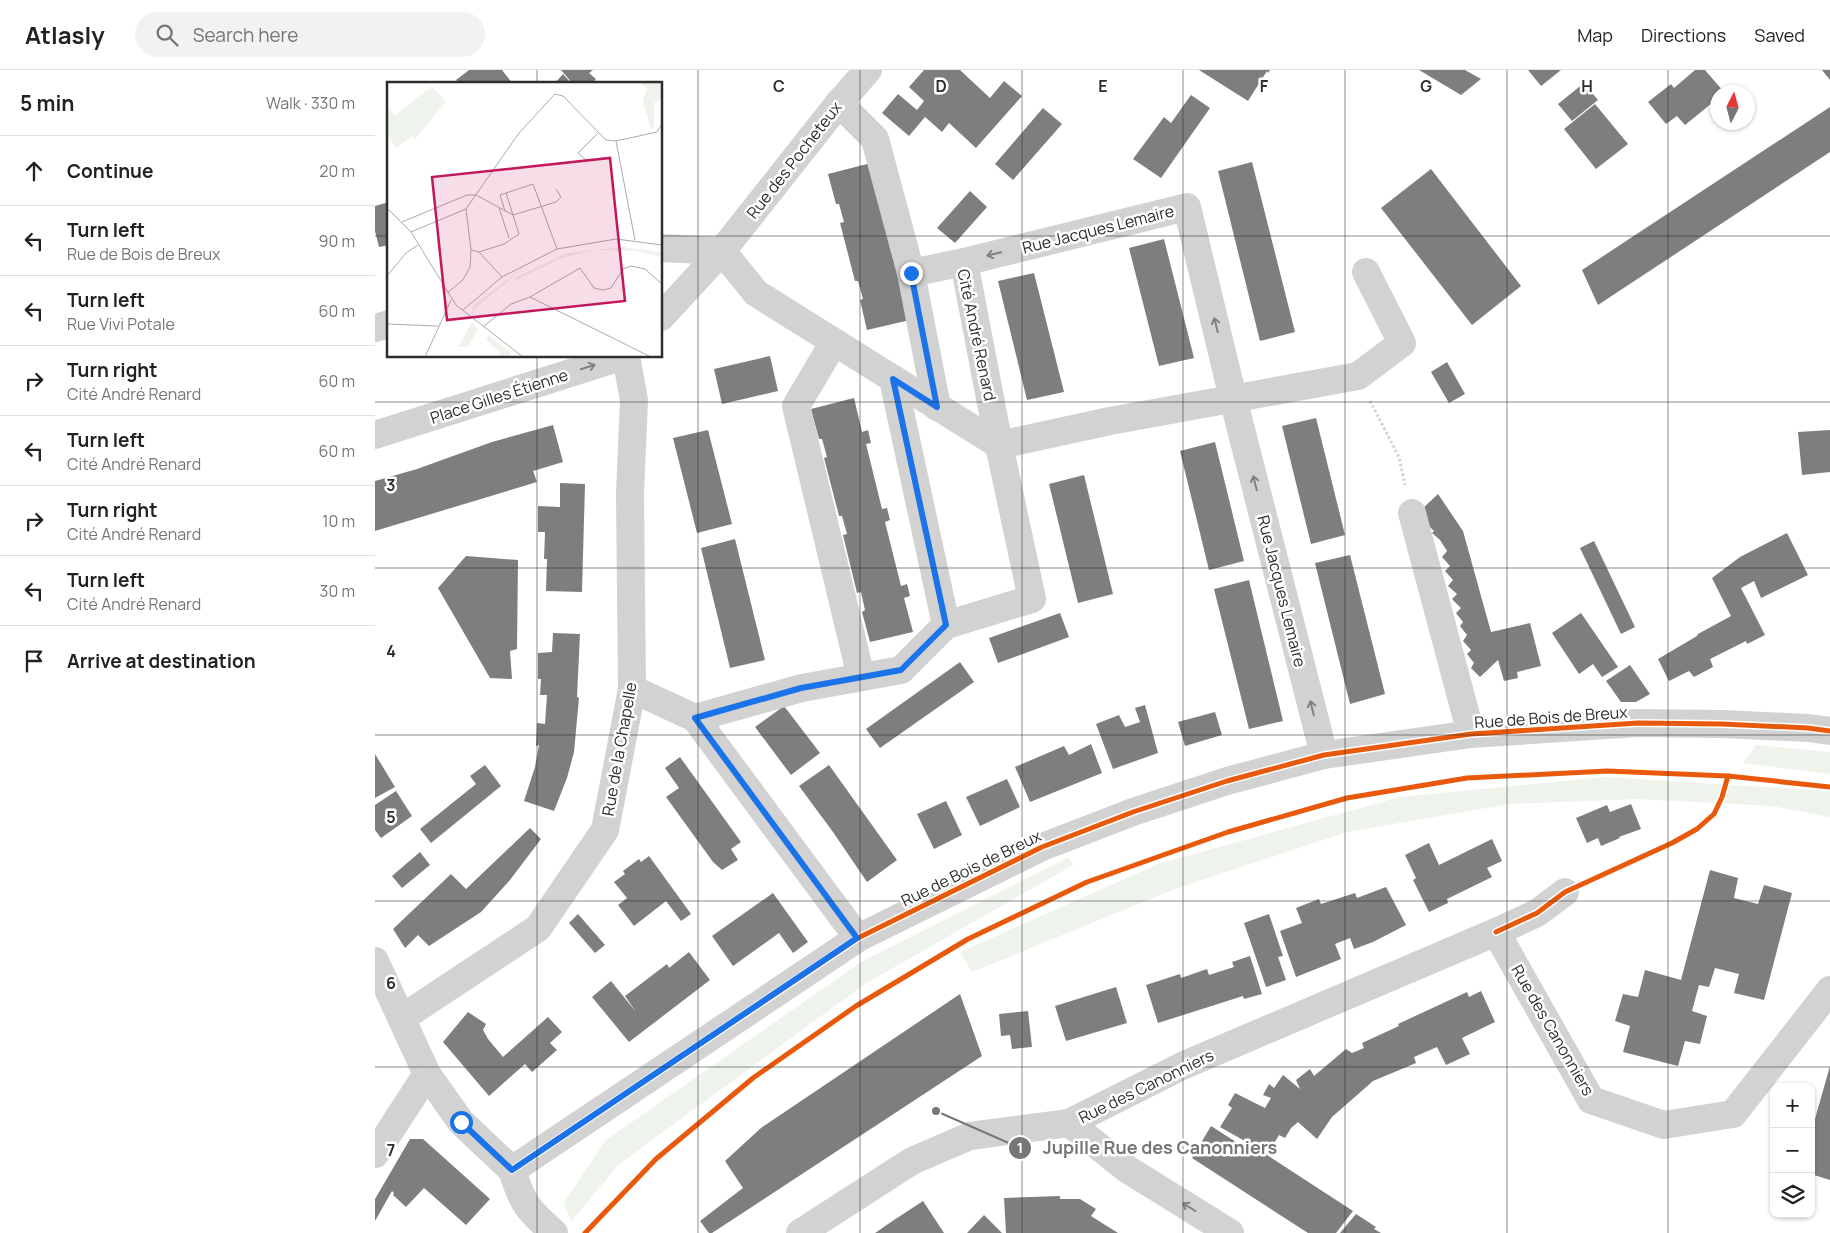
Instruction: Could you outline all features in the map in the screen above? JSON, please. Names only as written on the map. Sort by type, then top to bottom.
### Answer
[{"type":"street","name":"Rue des Pocheteux","points":[[722,251],[839,103],[868,70]]},
{"type":"street","points":[[839,103],[875,139],[911,273],[937,407]]},
{"type":"street","name":"Rue Jacques Lemaire","points":[[964,262],[1187,207],[1233,398],[1324,756]]},
{"type":"street","points":[[663,248],[722,251],[756,293],[999,445],[1110,421],[1358,376],[1402,343],[1366,272]]},
{"type":"street","points":[[663,315],[722,251]]},
{"type":"street","name":"Cité André Renard","points":[[695,718],[801,688],[901,670],[946,625],[1032,599],[999,445],[964,262],[911,273]]},
{"type":"street","points":[[834,342],[796,406],[861,677]]},
{"type":"street","name":"Place Gilles Étienne","points":[[375,435],[619,358]]},
{"type":"street","name":"Rue de la Chapelle","points":[[402,1018],[538,928],[605,830],[633,689],[630,493],[634,400],[625,358]]},
{"type":"street","points":[[893,379],[946,625]]},
{"type":"street","points":[[1411,512],[1471,734]]},
{"type":"street","points":[[633,689],[695,718],[857,938]]},
{"type":"street","name":"Rue de Bois de Breux","points":[[512,1170],[857,938],[1042,847],[1133,812],[1227,781],[1324,756],[1471,734],[1638,723],[1722,724],[1808,728],[1830,731]]},
{"type":"street","name":"Rue des Canonniers","points":[[800,1233],[912,1162],[970,1136],[1069,1123],[1181,1066],[1537,913],[1565,892]]},
{"type":"street","name":"Rue des Canonniers","points":[[1496,932],[1591,1100],[1664,1125],[1733,1114],[1830,990]]},
{"type":"street","points":[[375,961],[427,1074],[461,1122],[512,1170],[519,1193],[531,1213],[554,1233]]},
{"type":"street","points":[[375,1154],[427,1074]]},
{"type":"street","points":[[1069,1123],[1127,1169],[1231,1233]]},
{"type":"path","points":[[1358,376],[1399,457],[1411,512]]},
{"type":"shaded area","points":[[1756,745],[1830,752],[1830,774],[1743,763]]},
{"type":"shaded area","points":[[1606,777],[1830,791],[1830,817],[1772,806],[1637,799],[1509,804],[1347,832],[1175,889],[972,972],[960,952],[1158,864],[1400,797]]},
{"type":"shaded area","points":[[1069,857],[1073,865],[865,984],[618,1165],[571,1222],[564,1202],[606,1140],[861,962]]},
{"type":"building","points":[[469,70],[502,70],[511,82],[458,82],[456,80]]},
{"type":"building","points":[[561,70],[593,70],[589,73],[596,79],[594,82],[571,82]]},
{"type":"building","points":[[924,70],[960,70],[990,98],[1004,81],[1022,96],[976,148],[949,123],[942,132],[925,117],[909,136],[882,113],[898,94],[917,110],[924,101],[909,87]]},
{"type":"building","points":[[1199,70],[1270,70],[1268,73],[1267,71],[1248,101]]},
{"type":"building","points":[[1419,70],[1465,70],[1481,79],[1461,95]]},
{"type":"building","points":[[1528,70],[1561,70],[1541,86]]},
{"type":"building","points":[[1695,70],[1705,70],[1718,85],[1710,85],[1710,105],[1685,125],[1677,116],[1666,124],[1648,102],[1671,84],[1674,88]]},
{"type":"building","points":[[1822,70],[1830,70],[1830,80]]},
{"type":"building","points":[[563,74],[570,82],[556,82]]},
{"type":"building","points":[[1584,83],[1598,100],[1572,121],[1558,104]]},
{"type":"building","points":[[1191,95],[1210,108],[1161,178],[1133,159],[1164,117],[1171,123]]},
{"type":"building","points":[[1595,104],[1628,144],[1596,169],[1564,129]]},
{"type":"building","points":[[1830,107],[1830,152],[1598,305],[1582,270]]},
{"type":"building","points":[[1043,108],[1062,124],[1013,180],[995,164]]},
{"type":"building","points":[[1252,162],[1295,332],[1260,341],[1218,171]]},
{"type":"building","points":[[871,163],[910,320],[867,330],[860,300],[863,299],[858,281],[855,281],[840,223],[844,222],[839,204],[836,204],[828,174]]},
{"type":"building","points":[[1431,169],[1521,286],[1472,325],[1381,208]]},
{"type":"building","points":[[970,191],[987,207],[955,243],[937,228]]},
{"type":"building","points":[[387,203],[387,245],[379,247],[375,231],[375,206]]},
{"type":"building","points":[[1164,239],[1194,358],[1159,366],[1129,248]]},
{"type":"building","points":[[1034,273],[1064,392],[1027,400],[998,281]]},
{"type":"building","points":[[770,356],[778,391],[722,404],[714,369]]},
{"type":"building","points":[[1447,362],[1465,394],[1449,403],[1431,372]]},
{"type":"building","points":[[854,398],[862,432],[868,430],[871,443],[866,444],[882,509],[887,508],[890,520],[885,522],[901,586],[907,584],[910,596],[904,598],[913,632],[870,642],[862,612],[865,610],[861,592],[857,593],[843,535],[847,534],[842,516],[839,516],[824,458],[827,457],[822,439],[819,439],[811,409]]},
{"type":"building","points":[[1316,418],[1345,535],[1311,544],[1282,426]]},
{"type":"building","points":[[553,425],[563,462],[533,471],[537,482],[375,531],[375,481],[417,469],[492,442]]},
{"type":"building","points":[[708,430],[732,524],[697,533],[673,438]]},
{"type":"building","points":[[1830,430],[1830,472],[1802,475],[1798,432]]},
{"type":"building","points":[[1215,442],[1244,561],[1209,570],[1180,451]]},
{"type":"building","points":[[1084,475],[1113,594],[1078,603],[1049,484]]},
{"type":"building","points":[[560,483],[585,484],[582,592],[546,591],[547,559],[544,559],[545,532],[538,532],[538,506],[560,507]]},
{"type":"building","points":[[1438,494],[1463,531],[1491,632],[1530,623],[1541,666],[1517,672],[1518,678],[1504,681],[1498,660],[1480,677],[1471,668],[1474,663],[1467,654],[1471,650],[1463,641],[1467,635],[1460,626],[1463,622],[1456,613],[1461,608],[1452,599],[1457,594],[1448,586],[1453,580],[1445,571],[1450,566],[1442,557],[1447,551],[1440,540],[1432,533],[1434,531],[1425,522],[1420,511]]},
{"type":"building","points":[[1787,533],[1808,575],[1761,598],[1754,581],[1741,588],[1765,635],[1747,644],[1746,641],[1710,659],[1713,667],[1694,677],[1689,671],[1669,681],[1658,659],[1731,616],[1712,578],[1740,557]]},
{"type":"building","points":[[735,539],[765,660],[730,668],[701,548]]},
{"type":"building","points":[[1594,541],[1635,627],[1621,634],[1580,548]]},
{"type":"building","points":[[1350,555],[1385,694],[1350,704],[1315,563]]},
{"type":"building","points":[[466,556],[518,560],[517,649],[510,651],[512,679],[490,678],[438,588]]},
{"type":"building","points":[[1249,580],[1283,721],[1249,729],[1214,589]]},
{"type":"building","points":[[1060,613],[1069,637],[998,663],[989,638]]},
{"type":"building","points":[[1581,613],[1618,667],[1602,677],[1593,664],[1579,674],[1552,633]]},
{"type":"building","points":[[553,633],[580,634],[577,697],[579,698],[574,752],[567,778],[554,811],[524,801],[535,767],[539,745],[536,746],[537,723],[545,724],[547,695],[540,695],[541,679],[538,679],[538,653],[552,652]]},
{"type":"building","points":[[960,662],[974,682],[880,748],[866,729]]},
{"type":"building","points":[[1630,665],[1650,694],[1636,702],[1621,702],[1606,681]]},
{"type":"building","points":[[1145,705],[1158,753],[1113,769],[1096,724],[1119,715],[1125,727],[1140,722],[1135,708]]},
{"type":"building","points":[[784,706],[820,753],[791,775],[755,727]]},
{"type":"building","points":[[1215,712],[1222,735],[1185,746],[1178,722]]},
{"type":"building","points":[[1091,744],[1102,773],[1030,802],[1015,767],[1064,746],[1069,755]]},
{"type":"building","points":[[375,754],[395,787],[375,798]]},
{"type":"building","points":[[680,757],[741,842],[731,849],[738,860],[722,870],[713,862],[666,797],[679,788],[665,768]]},
{"type":"building","points":[[485,765],[501,786],[431,843],[420,829],[476,784],[470,776]]},
{"type":"building","points":[[829,765],[897,860],[867,882],[799,786]]},
{"type":"building","points":[[1007,779],[1020,807],[980,826],[966,797]]},
{"type":"building","points":[[396,791],[412,816],[381,838],[375,830],[375,805]]},
{"type":"building","points":[[946,801],[962,835],[934,849],[917,814]]},
{"type":"building","points":[[1631,804],[1641,829],[1601,846],[1598,838],[1587,843],[1576,818],[1607,805],[1610,812]]},
{"type":"building","points":[[530,828],[541,839],[510,880],[481,912],[429,946],[418,935],[405,948],[393,929],[451,874],[466,889]]},
{"type":"building","points":[[1492,839],[1502,861],[1487,868],[1492,877],[1447,899],[1448,903],[1429,912],[1413,880],[1416,878],[1405,855],[1429,843],[1439,865]]},
{"type":"building","points":[[420,852],[430,865],[402,888],[392,876]]},
{"type":"building","points":[[649,856],[691,914],[681,921],[666,901],[634,926],[618,905],[627,898],[614,882],[625,874],[623,871],[639,859],[641,862]]},
{"type":"building","points":[[1710,870],[1738,878],[1734,898],[1758,904],[1764,885],[1792,893],[1764,1000],[1734,993],[1739,974],[1715,968],[1709,987],[1699,985],[1692,1011],[1707,1016],[1700,1044],[1685,1041],[1678,1066],[1623,1052],[1630,1026],[1615,1021],[1623,994],[1638,997],[1645,970],[1681,980]]},
{"type":"building","points":[[1386,887],[1406,925],[1373,942],[1354,949],[1350,938],[1335,944],[1341,959],[1296,977],[1280,931],[1302,923],[1296,908],[1319,899],[1321,904],[1355,893],[1357,898]]},
{"type":"building","points":[[773,893],[808,942],[793,953],[779,933],[733,966],[712,936]]},
{"type":"building","points":[[578,914],[605,945],[595,953],[569,923]]},
{"type":"building","points":[[1269,914],[1283,956],[1278,957],[1286,980],[1266,987],[1244,923]]},
{"type":"building","points":[[689,952],[710,980],[629,1042],[592,997],[611,981],[636,1012],[625,996],[667,964],[669,968]]},
{"type":"building","points":[[1250,956],[1262,994],[1244,999],[1243,996],[1158,1023],[1146,985],[1180,974],[1181,978],[1207,969],[1209,975],[1234,967],[1232,962]]},
{"type":"building","points":[[1116,987],[1127,1023],[1066,1041],[1055,1006]]},
{"type":"building","points":[[1481,991],[1495,1022],[1462,1038],[1470,1054],[1446,1065],[1437,1047],[1414,1057],[1416,1063],[1373,1081],[1332,1117],[1317,1139],[1298,1122],[1291,1128],[1285,1138],[1279,1135],[1267,1155],[1353,1211],[1336,1233],[1308,1233],[1192,1158],[1211,1126],[1247,1149],[1250,1144],[1220,1127],[1232,1108],[1228,1105],[1235,1093],[1265,1108],[1271,1098],[1263,1095],[1269,1084],[1274,1088],[1283,1075],[1300,1089],[1296,1080],[1310,1069],[1314,1076],[1346,1049],[1352,1053],[1364,1048],[1362,1043],[1399,1026],[1398,1024],[1467,992],[1469,997]]},
{"type":"building","points":[[960,994],[982,1056],[712,1233],[709,1233],[700,1221],[743,1188],[725,1161],[761,1128]]},
{"type":"building","points":[[1028,1011],[1032,1047],[1012,1049],[1010,1035],[1001,1036],[999,1014]]},
{"type":"building","points":[[468,1012],[486,1024],[483,1030],[503,1057],[548,1017],[562,1032],[550,1043],[557,1050],[532,1072],[525,1064],[489,1096],[443,1042]]},
{"type":"building","points":[[1830,1066],[1830,1180],[1815,1175],[1815,1119]]},
{"type":"building","points":[[410,1139],[423,1139],[490,1199],[466,1225],[424,1188],[406,1207],[393,1195],[392,1191],[375,1221],[375,1199]]},
{"type":"building","points":[[1060,1196],[1060,1199],[1080,1199],[1096,1209],[1091,1216],[1118,1233],[1006,1233],[1004,1198]]},
{"type":"building","points":[[923,1201],[944,1233],[875,1233],[894,1220]]},
{"type":"building","points":[[1356,1214],[1376,1227],[1374,1229],[1381,1233],[1340,1233]]},
{"type":"building","points":[[984,1215],[1002,1233],[967,1233]]},
{"type":"cycle path","points":[[512,1170],[858,938],[1042,847],[1133,812],[1227,781],[1324,755],[1471,734],[1638,723],[1722,724],[1808,728],[1830,731]]},
{"type":"cycle path","points":[[585,1233],[656,1159],[753,1078],[856,1006],[968,939],[1087,882],[1228,832],[1347,798],[1467,778],[1607,771],[1728,776],[1830,787]]},
{"type":"cycle path","points":[[1496,932],[1537,913],[1565,892],[1672,843],[1697,829],[1714,814],[1722,797],[1728,776]]},
{"type":"place","name":"Jupille Rue des Canonniers","points":[[936,1111]]},
{"type":"route","points":[[461,1122],[512,1170],[857,938],[695,718],[801,688],[901,670],[946,625],[893,379],[937,407],[911,273]]}]
